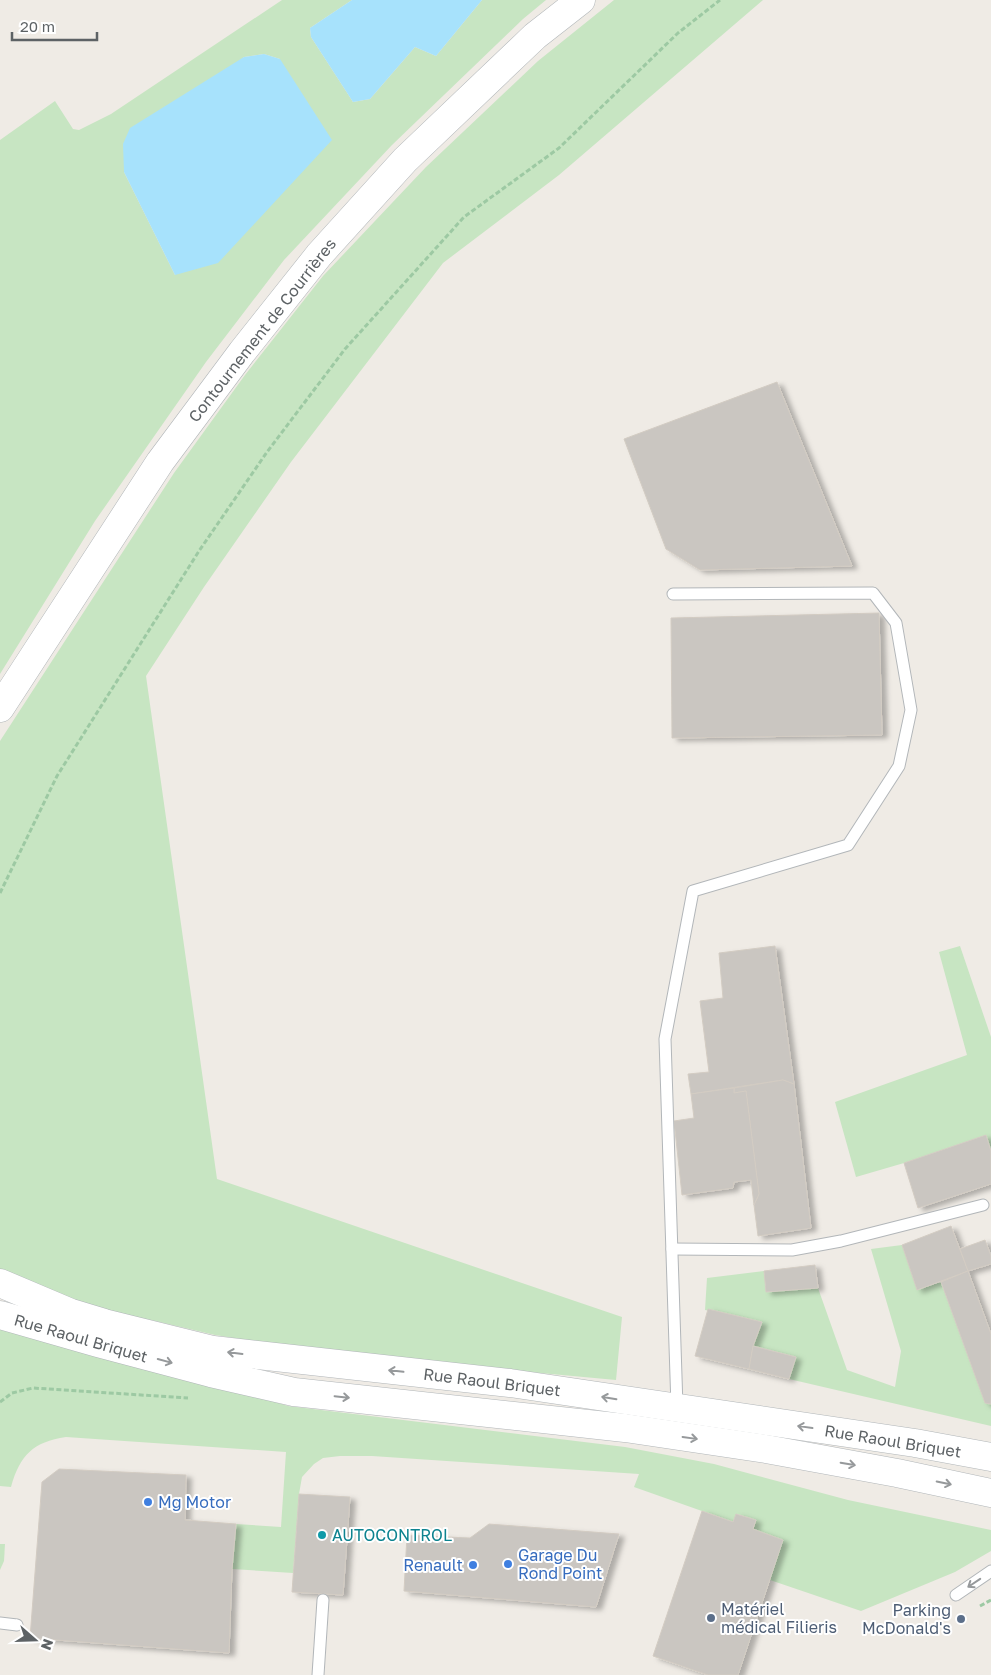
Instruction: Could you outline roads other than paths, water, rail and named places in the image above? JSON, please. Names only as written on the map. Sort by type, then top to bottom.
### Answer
[{"type":"street","name":"Contournement de Courrières","points":[[0,708],[160,462],[242,352],[319,255],[405,160],[535,36],[581,0]]},
{"type":"street","name":"Rue Raoul Briquet","points":[[0,1283],[71,1313],[104,1324],[213,1350],[510,1383],[673,1413],[915,1443],[991,1457]]},
{"type":"street","name":"Rue Raoul Briquet","points":[[0,1315],[211,1373],[294,1392],[630,1424],[897,1473],[991,1493]]},
{"type":"lane","points":[[673,594],[873,593],[896,623],[911,710],[899,766],[848,845],[693,891],[665,1039],[672,1249],[673,1413]]},
{"type":"lane","points":[[672,1249],[792,1250],[841,1241],[984,1205]]},
{"type":"lane","points":[[956,1595],[991,1571]]},
{"type":"lane","points":[[318,1675],[323,1600]]},
{"type":"lane","points":[[0,1623],[18,1625]]},
{"type":"water","points":[[352,0],[482,0],[436,56],[415,47],[370,99],[353,102],[311,37],[310,28]]},
{"type":"water","points":[[264,54],[280,59],[332,140],[218,263],[175,275],[124,172],[123,144],[130,128],[244,57]]},
{"type":"place","name":"Mg Motor","points":[[148,1502]]},
{"type":"place","name":"AUTOCONTROL","points":[[322,1535]]},
{"type":"place","name":"Garage Du Rond Point","points":[[508,1564]]},
{"type":"place","name":"Renault","points":[[473,1565]]},
{"type":"place","name":"Matériel médical Filieris","points":[[711,1618]]},
{"type":"place","name":"Parking McDonald's","points":[[961,1619]]}]
